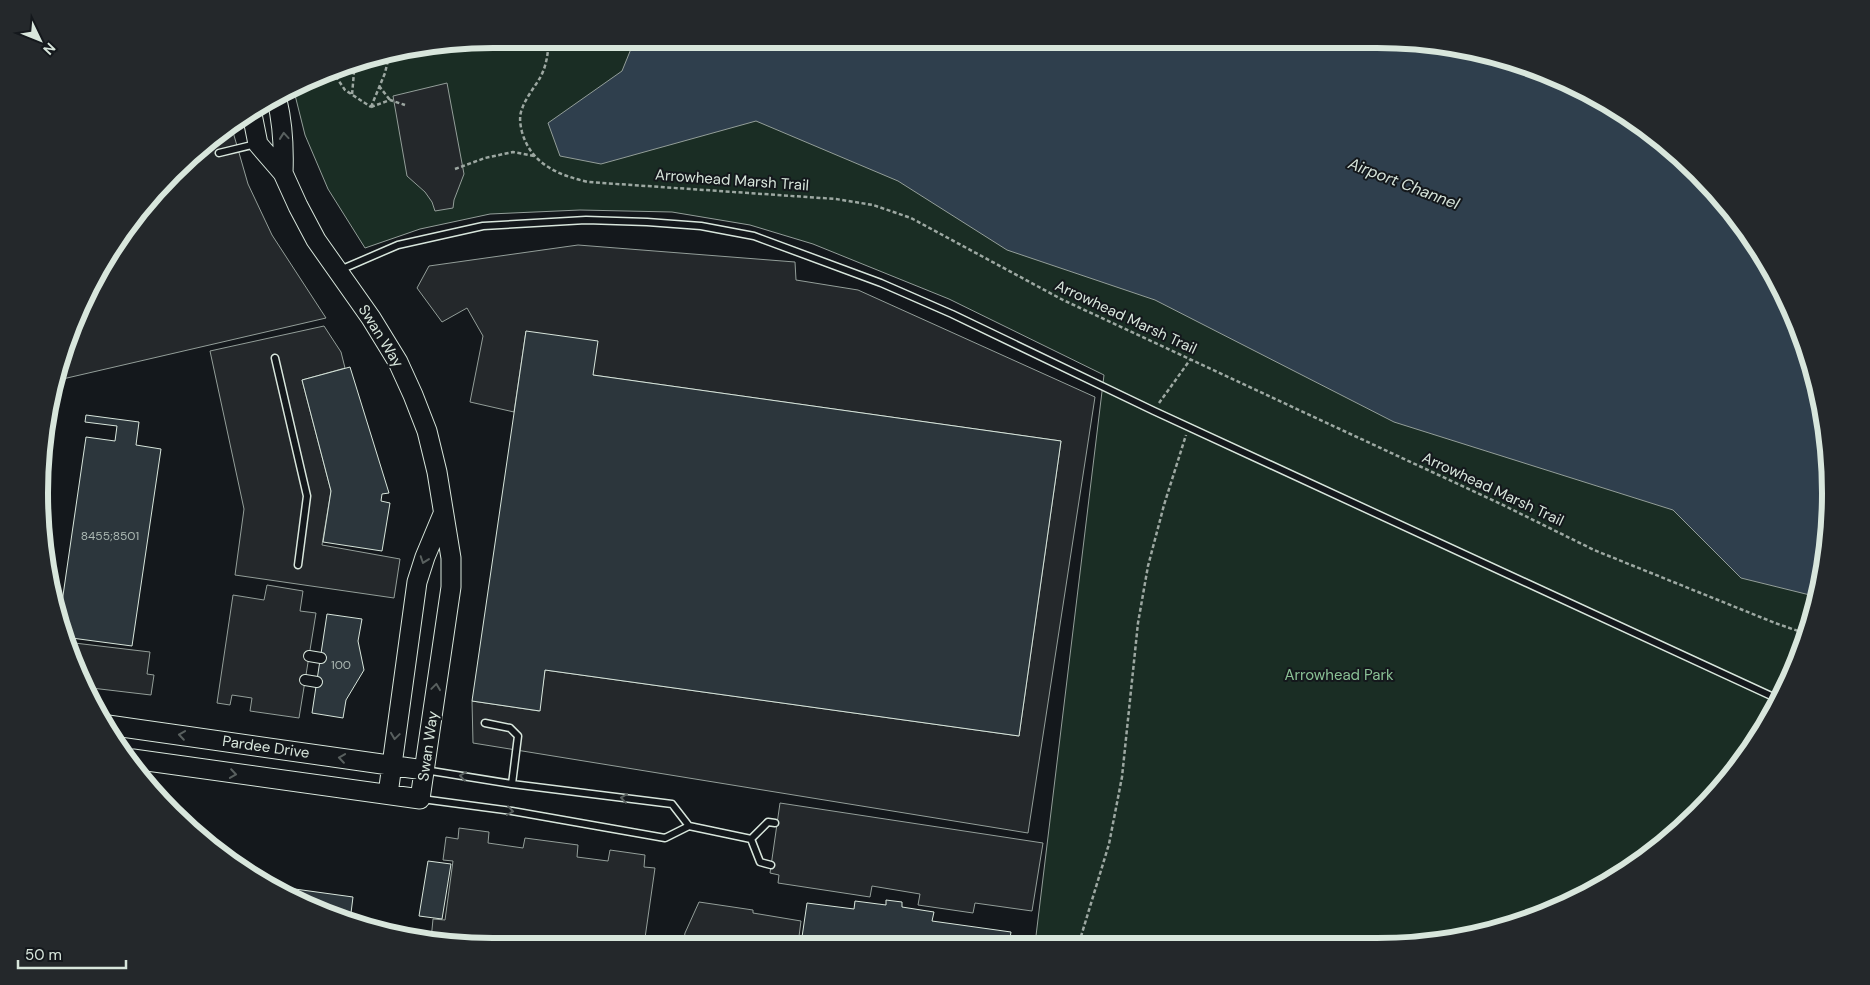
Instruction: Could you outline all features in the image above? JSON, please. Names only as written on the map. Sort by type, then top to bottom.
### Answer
[{"type":"main road","name":"Swan Way","points":[[278,103],[284,136],[284,173]]},
{"type":"main road","points":[[253,117],[258,144]]},
{"type":"main road","name":"Swan Way","points":[[258,144],[284,173],[316,240],[398,362],[427,431],[437,472],[451,558],[451,587],[420,799]]},
{"type":"main road","points":[[388,794],[418,582],[425,557],[443,514]]},
{"type":"main road","name":"Pardee Drive","points":[[113,726],[424,770]]},
{"type":"main road","name":"Pardee Drive","points":[[136,759],[420,799]]},
{"type":"street","points":[[309,656],[321,658]]},
{"type":"street","points":[[305,680],[317,682]]},
{"type":"lane","points":[[219,153],[258,144]]},
{"type":"lane","points":[[338,271],[398,245],[483,226],[586,220],[701,226],[754,236],[881,283],[961,318],[1154,411],[1773,697]]},
{"type":"lane","points":[[275,358],[307,496],[298,565]]},
{"type":"lane","points":[[485,724],[510,728],[518,736],[512,784]]},
{"type":"lane","points":[[424,770],[512,784],[672,804],[689,826]]},
{"type":"lane","points":[[420,799],[512,811],[665,838],[689,826],[752,839]]},
{"type":"lane","points":[[752,839],[768,822],[775,823]]},
{"type":"lane","points":[[752,839],[760,862],[771,864]]},
{"type":"path","name":"Arrowhead Marsh Trail","points":[[548,48],[542,75],[521,110],[520,124],[534,156],[549,168],[588,182],[836,198],[873,205],[911,218],[1063,300],[1505,506],[1594,550],[1774,623],[1800,632]]},
{"type":"path","points":[[371,107],[385,73],[388,60]]},
{"type":"path","points":[[352,70],[354,72],[352,94]]},
{"type":"path","points":[[335,76],[345,90],[371,107]]},
{"type":"path","points":[[379,86],[390,100],[404,105]]},
{"type":"path","points":[[371,107],[390,100]]},
{"type":"path","points":[[455,169],[486,158],[513,152],[534,156]]},
{"type":"path","points":[[1154,411],[1190,360]]},
{"type":"path","points":[[1081,938],[1109,844],[1120,786],[1138,623],[1148,566],[1164,506],[1189,426]]},
{"type":"green space","name":"Arrowhead Park","points":[[463,48],[1407,48],[1464,56],[1521,71],[1548,81],[1600,107],[1625,122],[1671,158],[1712,199],[1731,222],[1748,245],[1777,296],[1799,349],[1807,377],[1819,434],[1822,463],[1822,522],[1819,551],[1814,579],[1799,636],[1789,663],[1763,715],[1748,740],[1712,786],[1671,827],[1625,863],[1574,892],[1548,904],[1521,914],[1464,929],[1407,937],[1036,938],[1104,375],[949,299],[813,244],[750,225],[672,212],[580,210],[490,214],[420,229],[365,248],[328,189],[305,135],[295,94],[322,81],[377,63],[434,51]]},
{"type":"shaded area","points":[[447,83],[464,174],[454,200],[453,208],[435,211],[432,202],[425,192],[407,176],[393,96]]},
{"type":"shaded area","points":[[233,131],[248,184],[272,235],[326,318],[63,379],[81,322],[93,296],[122,245],[158,199],[178,178],[199,158]]},
{"type":"shaded area","points":[[578,245],[795,262],[796,280],[858,290],[1095,397],[1028,833],[473,743],[472,701],[539,711],[545,670],[1019,736],[1061,441],[593,375],[526,331],[514,412],[470,402],[483,336],[467,308],[442,322],[417,288],[429,266]]},
{"type":"shaded area","points":[[324,326],[341,352],[345,368],[302,380],[331,491],[322,545],[400,559],[394,598],[235,575],[244,509],[210,351]]},
{"type":"shaded area","points":[[267,585],[303,591],[300,611],[316,613],[299,718],[250,711],[252,698],[232,695],[230,705],[217,703],[233,595],[264,600]]},
{"type":"shaded area","points":[[74,643],[150,652],[147,674],[154,675],[151,695],[93,688]]},
{"type":"shaded area","points":[[780,803],[1043,843],[1032,911],[975,903],[973,913],[918,905],[920,894],[872,886],[870,897],[778,883],[779,875],[770,873]]},
{"type":"shaded area","points":[[459,828],[489,832],[488,843],[523,848],[525,838],[578,845],[577,857],[608,861],[610,850],[645,855],[644,867],[655,868],[645,938],[492,938],[432,934],[433,919],[445,920],[453,861],[443,860],[446,837],[458,839]]},
{"type":"shaded area","points":[[699,902],[753,910],[753,913],[801,921],[799,938],[684,938]]},
{"type":"water","name":"Airport Channel","points":[[631,48],[1407,48],[1464,56],[1521,71],[1548,81],[1574,93],[1625,122],[1671,158],[1712,199],[1731,222],[1748,245],[1777,296],[1799,349],[1814,406],[1819,434],[1822,463],[1822,522],[1819,551],[1810,595],[1741,578],[1673,510],[1394,422],[1155,300],[1007,250],[898,181],[756,121],[601,164],[560,156],[548,123],[622,71]]},
{"type":"building","points":[[526,331],[598,341],[593,375],[1061,441],[1019,736],[545,670],[540,711],[472,701]]},
{"type":"building","points":[[350,367],[389,493],[382,494],[381,501],[390,503],[382,551],[323,542],[331,491],[302,380]]},
{"type":"building","points":[[86,415],[139,422],[136,445],[161,449],[132,646],[72,638],[62,603],[86,437],[115,441],[117,426],[85,422]]},
{"type":"building","points":[[327,614],[362,619],[358,641],[364,670],[346,700],[343,718],[312,713]]},
{"type":"building","points":[[428,861],[451,864],[442,919],[419,916]]},
{"type":"building","points":[[289,888],[353,897],[351,915],[322,904]]},
{"type":"building","points":[[886,900],[902,902],[902,907],[934,912],[932,921],[1011,932],[1010,938],[802,938],[807,903],[854,909],[855,901],[886,905]]}]
